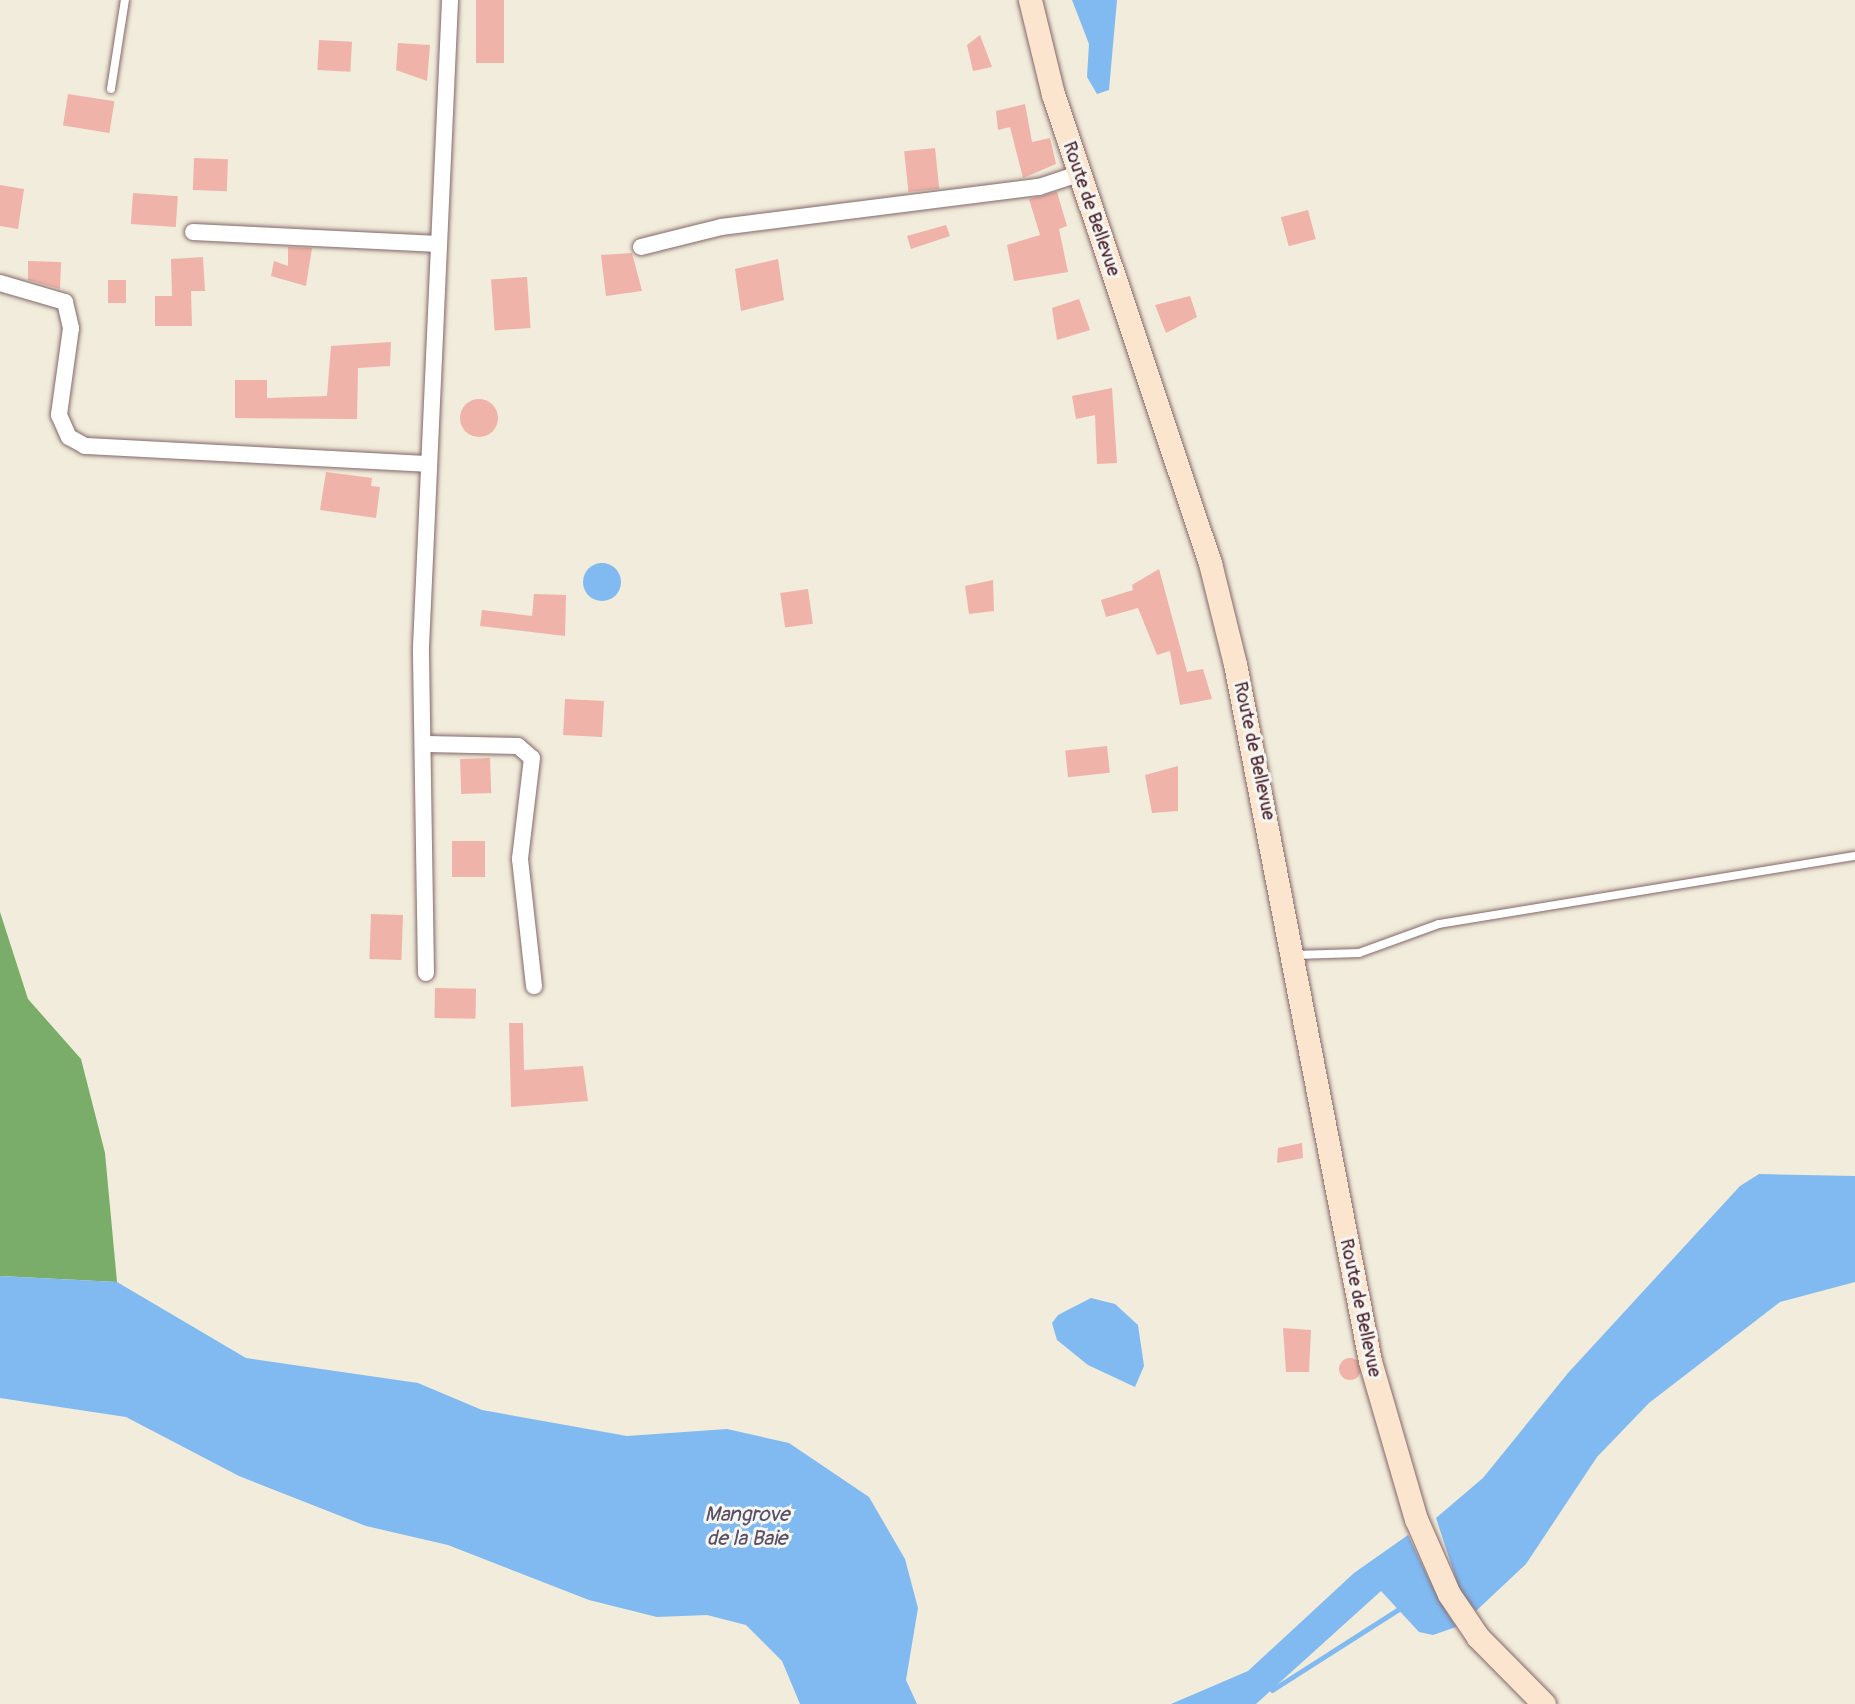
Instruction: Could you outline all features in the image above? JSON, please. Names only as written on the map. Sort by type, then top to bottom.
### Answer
[{"type":"main road","name":"Route de Bellevue","points":[[1030,0],[1078,173],[1210,563],[1252,732],[1295,955],[1320,1123],[1370,1361],[1416,1519],[1449,1594],[1478,1637],[1544,1704]]},
{"type":"street","points":[[426,973],[427,744],[421,647],[450,0]]},
{"type":"street","points":[[641,247],[721,227],[1040,187],[1078,173]]},
{"type":"street","points":[[193,232],[439,244]]},
{"type":"street","points":[[0,283],[65,302],[71,328],[58,415],[69,437],[85,446],[428,464]]},
{"type":"street","points":[[427,744],[518,746],[532,758],[520,859],[534,986]]},
{"type":"lane","points":[[111,89],[125,0]]},
{"type":"lane","points":[[1295,955],[1359,953],[1439,924],[1855,856]]},
{"type":"green space","points":[[0,912],[28,999],[81,1059],[105,1153],[117,1282],[0,1276]]},
{"type":"water","points":[[1072,0],[1117,0],[1109,90],[1097,94],[1087,77],[1089,44]]},
{"type":"water","points":[[602,563],[616,568],[621,582],[616,596],[602,601],[588,596],[583,582],[588,568]]},
{"type":"water","points":[[1759,1174],[1855,1176],[1855,1282],[1780,1302],[1649,1403],[1597,1457],[1526,1564],[1476,1611],[1463,1595],[1441,1603],[1456,1627],[1433,1635],[1419,1632],[1381,1591],[1256,1704],[1171,1704],[1248,1671],[1354,1573],[1408,1535],[1436,1594],[1458,1585],[1436,1518],[1483,1478],[1568,1373],[1740,1186]]},
{"type":"water","name":"Mangrove de la Baie","points":[[0,1276],[117,1282],[246,1358],[418,1383],[482,1410],[627,1436],[727,1429],[789,1443],[869,1497],[905,1559],[918,1608],[906,1680],[917,1704],[800,1704],[782,1661],[746,1625],[707,1615],[657,1617],[589,1600],[448,1545],[366,1526],[239,1476],[126,1417],[0,1398]]},
{"type":"water","points":[[1091,1298],[1115,1304],[1138,1325],[1144,1366],[1135,1387],[1088,1365],[1057,1340],[1052,1323],[1058,1315]]},
{"type":"building","points":[[476,0],[504,0],[504,63],[476,63]]},
{"type":"building","points":[[980,35],[992,67],[973,71],[967,45]]},
{"type":"building","points":[[319,40],[352,42],[350,72],[317,70]]},
{"type":"building","points":[[398,43],[430,45],[427,81],[396,70]]},
{"type":"building","points":[[68,94],[114,101],[109,133],[63,126]]},
{"type":"building","points":[[1025,104],[1032,142],[1050,138],[1056,164],[1023,178],[1010,127],[998,130],[996,111]]},
{"type":"building","points":[[935,148],[939,189],[908,192],[904,151]]},
{"type":"building","points":[[194,158],[228,159],[227,191],[193,190]]},
{"type":"building","points":[[0,185],[24,189],[18,229],[0,226]]},
{"type":"building","points":[[1057,192],[1067,226],[1059,229],[1068,272],[1014,281],[1007,245],[1040,235],[1029,199]]},
{"type":"building","points":[[133,193],[178,196],[176,227],[131,224]]},
{"type":"building","points":[[1308,210],[1316,239],[1289,246],[1281,217]]},
{"type":"building","points":[[946,225],[950,236],[911,249],[907,236]]},
{"type":"building","points":[[288,247],[312,248],[306,286],[271,276],[274,261],[288,266]]},
{"type":"building","points":[[632,253],[642,291],[606,296],[601,255]]},
{"type":"building","points":[[203,257],[205,291],[191,291],[192,326],[155,326],[155,296],[172,296],[171,259]]},
{"type":"building","points":[[778,259],[784,300],[741,311],[735,269]]},
{"type":"building","points":[[28,261],[61,262],[60,289],[28,280]]},
{"type":"building","points":[[527,277],[531,328],[495,330],[491,280]]},
{"type":"building","points":[[108,280],[126,280],[126,303],[108,303]]},
{"type":"building","points":[[1190,296],[1197,317],[1166,333],[1155,305]]},
{"type":"building","points":[[1079,299],[1090,330],[1057,340],[1052,308]]},
{"type":"building","points":[[391,342],[390,366],[358,368],[357,419],[235,418],[235,380],[267,380],[267,398],[327,396],[331,346]]},
{"type":"building","points":[[1112,388],[1117,463],[1097,464],[1095,415],[1076,419],[1072,396]]},
{"type":"building","points":[[479,399],[492,405],[498,418],[492,431],[479,437],[466,431],[460,418],[466,405]]},
{"type":"building","points":[[326,472],[372,478],[371,486],[380,487],[376,518],[320,510]]},
{"type":"building","points":[[1159,569],[1187,672],[1203,669],[1212,699],[1180,705],[1170,651],[1157,655],[1138,608],[1106,617],[1101,600],[1133,590],[1132,585]]},
{"type":"building","points":[[993,580],[994,611],[969,614],[965,586]]},
{"type":"building","points":[[808,589],[813,624],[785,628],[780,593]]},
{"type":"building","points":[[534,594],[566,595],[565,636],[480,626],[482,610],[532,616]]},
{"type":"building","points":[[565,699],[604,701],[602,737],[563,735]]},
{"type":"building","points":[[1107,746],[1110,773],[1068,777],[1065,750]]},
{"type":"building","points":[[490,758],[491,793],[461,794],[460,759]]},
{"type":"building","points":[[1178,766],[1178,811],[1152,813],[1145,775]]},
{"type":"building","points":[[452,841],[485,841],[485,877],[452,877]]},
{"type":"building","points":[[371,914],[403,915],[401,960],[369,959]]},
{"type":"building","points":[[435,988],[476,989],[475,1019],[434,1018]]},
{"type":"building","points":[[509,1023],[523,1023],[524,1070],[583,1066],[588,1101],[511,1107]]},
{"type":"building","points":[[1302,1143],[1303,1158],[1277,1163],[1278,1148]]},
{"type":"building","points":[[1283,1328],[1311,1330],[1309,1372],[1286,1372]]},
{"type":"building","points":[[1350,1358],[1358,1361],[1361,1369],[1358,1377],[1350,1380],[1342,1377],[1339,1369],[1342,1361]]},
{"type":"waterway","points":[[1272,1690],[1402,1607]]}]
